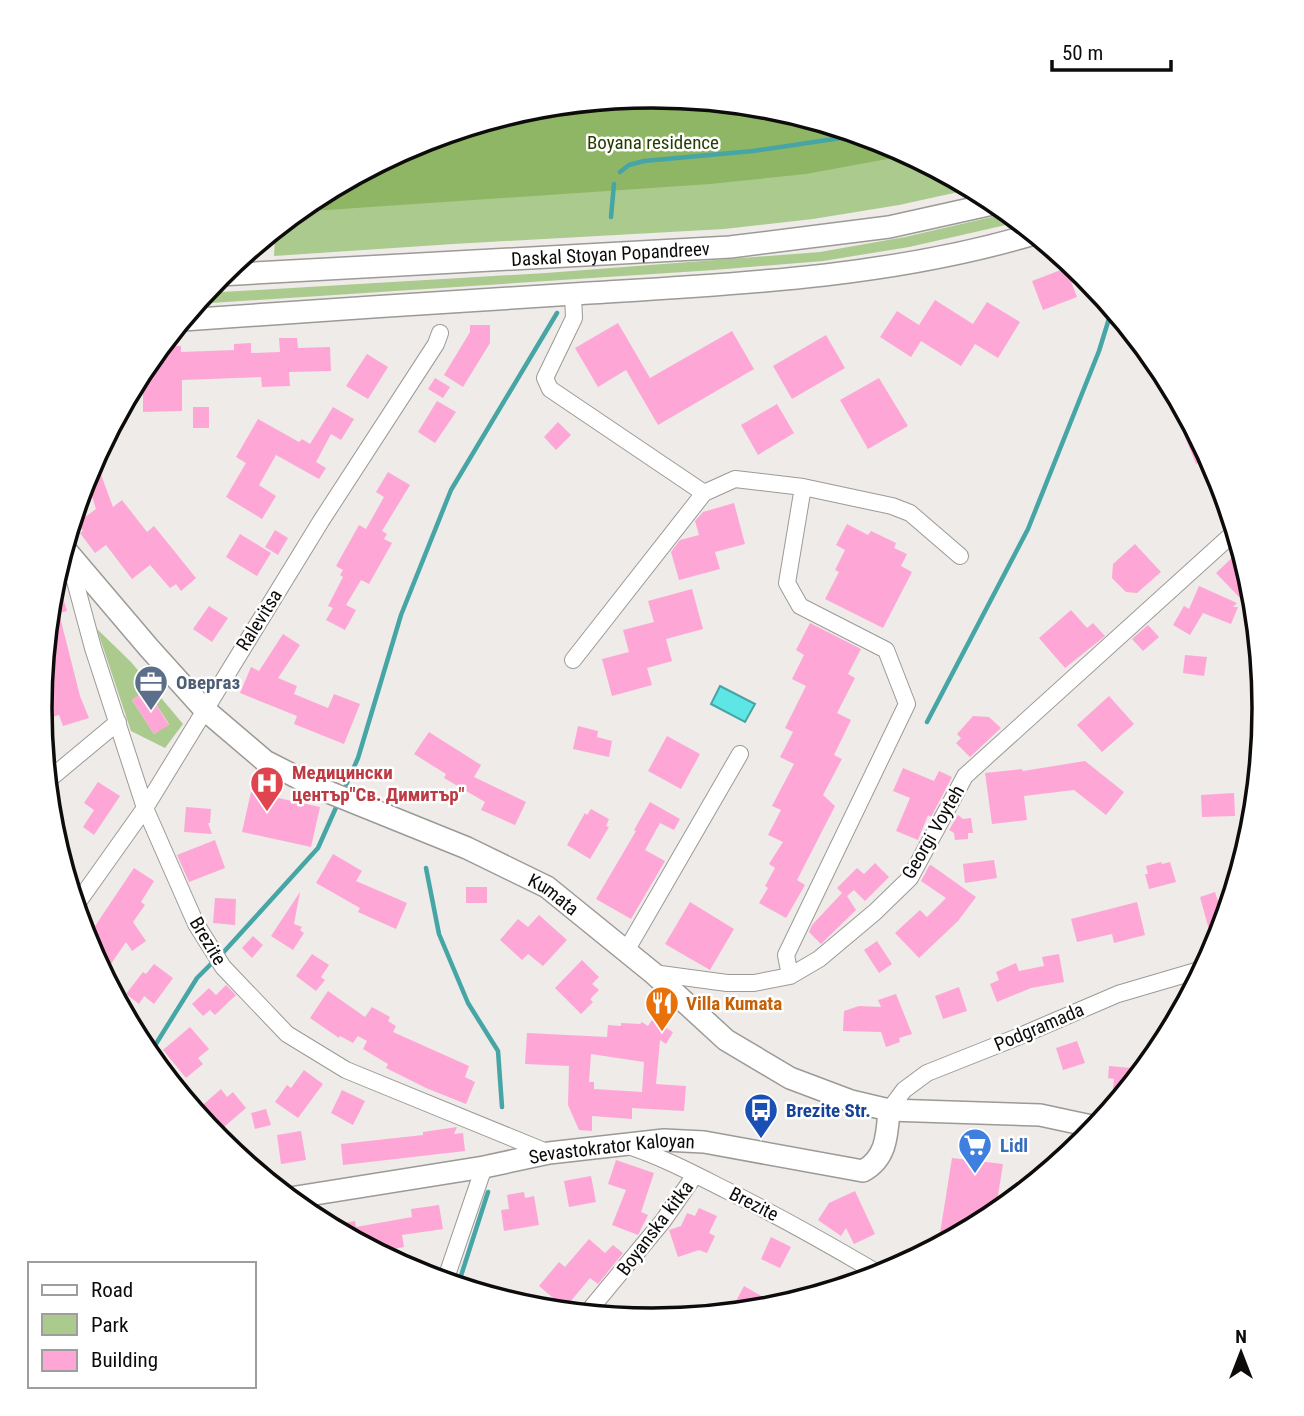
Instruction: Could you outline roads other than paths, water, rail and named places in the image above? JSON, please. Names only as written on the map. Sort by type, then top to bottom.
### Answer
[{"type":"main road","name":"Daskal Stoyan Popandreev","points":[[239,274],[730,247],[889,227],[980,207]]},
{"type":"main road","name":"Daskal Stoyan Popandreev","points":[[196,319],[729,284],[894,266],[1022,237]]},
{"type":"main road","name":"Kumata","points":[[72,558],[204,709],[265,761],[316,787],[467,848],[547,887],[653,973],[726,1040],[790,1078],[851,1101],[889,1110],[1040,1115],[1083,1124]]},
{"type":"main road","name":"Sevastokrator Kaloyan","points":[[304,1196],[484,1167],[549,1153],[664,1140],[704,1142],[863,1171],[874,1165],[887,1141],[889,1110]]},
{"type":"street","name":"Daskal Stoyan Popandreev","points":[[573,294],[574,318],[545,378],[550,389],[704,493]]},
{"type":"street","name":"Ralevitsa","points":[[83,896],[145,808],[321,521],[436,344],[440,333]]},
{"type":"street","points":[[573,660],[704,493],[735,479],[892,506],[910,513],[960,556]]},
{"type":"street","points":[[790,976],[786,955],[907,704],[886,650],[800,606],[787,583],[802,492]]},
{"type":"street","name":"Georgi Voyteh","points":[[653,973],[727,983],[754,983],[790,976],[819,959],[875,912],[910,878],[965,776],[1227,539]]},
{"type":"street","name":"Brezite","points":[[70,566],[93,648],[145,808],[196,924],[223,967],[287,1034],[346,1070],[549,1153]]},
{"type":"street","points":[[57,773],[118,722]]},
{"type":"street","points":[[626,951],[740,754]]},
{"type":"street","name":"Podgramada","points":[[889,1110],[904,1090],[927,1073],[1118,993],[1190,974]]},
{"type":"street","name":"Brezite","points":[[622,1144],[649,1153],[803,1228],[868,1267]]},
{"type":"street","points":[[448,1272],[484,1167]]},
{"type":"street","name":"Boyanska kitka","points":[[594,1304],[663,1222],[695,1175]]},
{"type":"water","points":[[720,686],[755,704],[745,722],[711,704]]},
{"type":"waterway","points":[[620,172],[629,165],[644,161],[753,151],[839,138]]},
{"type":"waterway","points":[[611,217],[614,184]]},
{"type":"waterway","points":[[343,792],[358,758],[401,615],[451,490],[557,313]]},
{"type":"waterway","points":[[927,722],[1028,529],[1099,351],[1109,320]]},
{"type":"waterway","points":[[221,955],[318,848],[338,803]]},
{"type":"waterway","points":[[426,868],[439,934],[468,1003],[498,1051],[502,1107]]},
{"type":"waterway","points":[[156,1044],[197,978],[214,961]]},
{"type":"waterway","points":[[461,1277],[488,1192]]},
{"type":"place","name":"Овергаз","points":[[151,712]]},
{"type":"place","name":"Медицински център\"Св. Димитър\"","points":[[267,813]]},
{"type":"place","name":"Villa Kumata","points":[[662,1033]]},
{"type":"place","name":"Brezite Str.","points":[[761,1140]]},
{"type":"place","name":"Lidl","points":[[975,1175]]},
{"type":"park label","name":"Boyana residence","points":[[653,142]]}]
